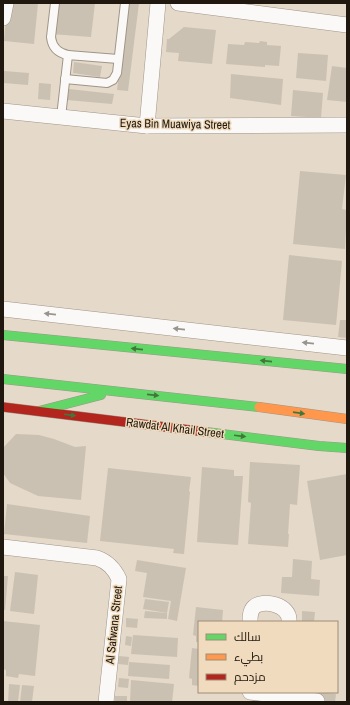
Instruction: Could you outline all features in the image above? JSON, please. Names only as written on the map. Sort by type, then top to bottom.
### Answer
[{"type":"main road","points":[[3,325],[30,338]]},
{"type":"main road","points":[[3,336],[347,370]]},
{"type":"main road","points":[[3,379],[261,407],[347,419]]},
{"type":"main road","points":[[39,411],[116,391]]},
{"type":"main road","name":"Rawdat Al Khail Street","points":[[5,409],[39,411],[319,446],[347,448]]},
{"type":"street","points":[[3,18],[6,3]]},
{"type":"street","points":[[147,126],[158,3]]},
{"type":"street","points":[[178,3],[347,25]]},
{"type":"street","name":"Eyas Bin Muawiya Street","points":[[3,111],[147,126],[347,125]]},
{"type":"street","points":[[3,309],[347,348]]},
{"type":"street","name":"Al Safwana Street","points":[[3,548],[97,558],[111,565],[116,572],[119,579],[106,702]]},
{"type":"street","points":[[250,621],[251,612],[258,604],[282,607],[289,614],[289,621]]},
{"type":"street","points":[[264,693],[317,701]]},
{"type":"lane","points":[[54,3],[51,37],[57,50],[68,55],[118,59]]},
{"type":"lane","points":[[65,79],[107,83],[114,80],[117,73],[125,3]]},
{"type":"lane","points":[[61,117],[68,55]]},
{"type":"building","points":[[7,3],[38,3],[34,44],[4,41]]},
{"type":"building","points":[[54,3],[95,3],[91,37],[51,34]]},
{"type":"building","points":[[128,3],[139,3],[128,91],[117,90]]},
{"type":"building","points":[[184,27],[216,30],[212,64],[178,61],[179,53],[166,52],[167,39]]},
{"type":"building","points":[[260,41],[267,42],[267,45],[281,46],[279,66],[265,65],[265,67],[226,64],[228,44],[244,45],[245,42],[259,43]]},
{"type":"building","points":[[298,53],[328,55],[326,81],[296,78]]},
{"type":"building","points":[[74,62],[102,66],[100,77],[73,73]]},
{"type":"building","points":[[332,66],[347,68],[347,102],[327,100]]},
{"type":"building","points":[[4,71],[29,73],[28,85],[3,83]]},
{"type":"building","points":[[231,74],[283,79],[281,105],[230,98]]},
{"type":"building","points":[[39,83],[51,84],[50,100],[38,99]]},
{"type":"building","points":[[69,89],[114,94],[112,104],[67,100]]},
{"type":"building","points":[[293,90],[323,93],[321,118],[291,116]]},
{"type":"building","points":[[300,171],[346,175],[342,209],[347,210],[345,249],[293,244]]},
{"type":"building","points":[[289,255],[342,261],[336,325],[283,320]]},
{"type":"building","points":[[340,320],[347,320],[347,338],[338,337]]},
{"type":"building","points":[[16,434],[39,435],[75,447],[86,446],[81,500],[38,496],[10,483],[3,473],[3,448]]},
{"type":"building","points":[[250,462],[300,465],[297,505],[290,504],[288,547],[248,544],[251,503],[248,502]]},
{"type":"building","points":[[202,467],[234,470],[234,476],[243,476],[238,545],[197,542]]},
{"type":"building","points":[[108,468],[191,477],[184,554],[173,553],[174,549],[100,541]]},
{"type":"building","points":[[347,474],[347,555],[320,560],[307,481]]},
{"type":"building","points":[[7,504],[90,516],[87,543],[4,534]]},
{"type":"building","points":[[293,559],[312,561],[311,579],[320,580],[319,596],[281,593],[282,577],[292,577]]},
{"type":"building","points":[[137,560],[186,568],[177,621],[168,619],[171,601],[143,597],[147,573],[135,571]]},
{"type":"building","points":[[15,572],[38,575],[34,614],[10,611]]},
{"type":"building","points":[[3,576],[8,576],[5,610],[3,610]]},
{"type":"building","points":[[145,599],[169,602],[167,613],[143,609]]},
{"type":"building","points":[[196,607],[223,610],[222,621],[198,621],[198,642],[196,642],[196,636],[193,635]]},
{"type":"building","points":[[145,611],[167,613],[167,619],[144,618]]},
{"type":"building","points":[[302,611],[315,612],[314,621],[302,621]]},
{"type":"building","points":[[126,618],[138,619],[137,628],[126,627]]},
{"type":"building","points":[[3,621],[40,625],[35,676],[19,674],[18,678],[6,676],[6,670],[3,669]]},
{"type":"building","points":[[133,635],[178,638],[177,657],[131,654]]},
{"type":"building","points":[[126,636],[132,637],[131,646],[125,645]]},
{"type":"building","points":[[192,648],[198,649],[198,686],[192,685],[192,679],[189,678]]},
{"type":"building","points":[[119,656],[129,657],[128,665],[118,664]]},
{"type":"building","points":[[129,662],[170,665],[169,679],[128,676]]},
{"type":"building","points":[[119,678],[129,679],[128,688],[118,687]]},
{"type":"building","points":[[131,680],[174,684],[172,702],[130,702]]},
{"type":"building","points":[[9,684],[20,685],[18,702],[8,702]]},
{"type":"building","points":[[22,685],[34,686],[32,702],[20,702]]},
{"type":"building","points":[[319,693],[336,694],[335,702],[317,702]]},
{"type":"building","points":[[115,696],[127,696],[127,702],[115,702]]},
{"type":"traffic: fast","points":[[3,335],[347,369]]},
{"type":"traffic: fast","points":[[3,379],[259,407]]},
{"type":"traffic: fast","points":[[39,411],[101,395]]},
{"type":"traffic: fast","points":[[206,432],[347,448]]},
{"type":"traffic: slow","points":[[259,407],[347,419]]},
{"type":"traffic: jam","points":[[3,407],[206,432]]}]
